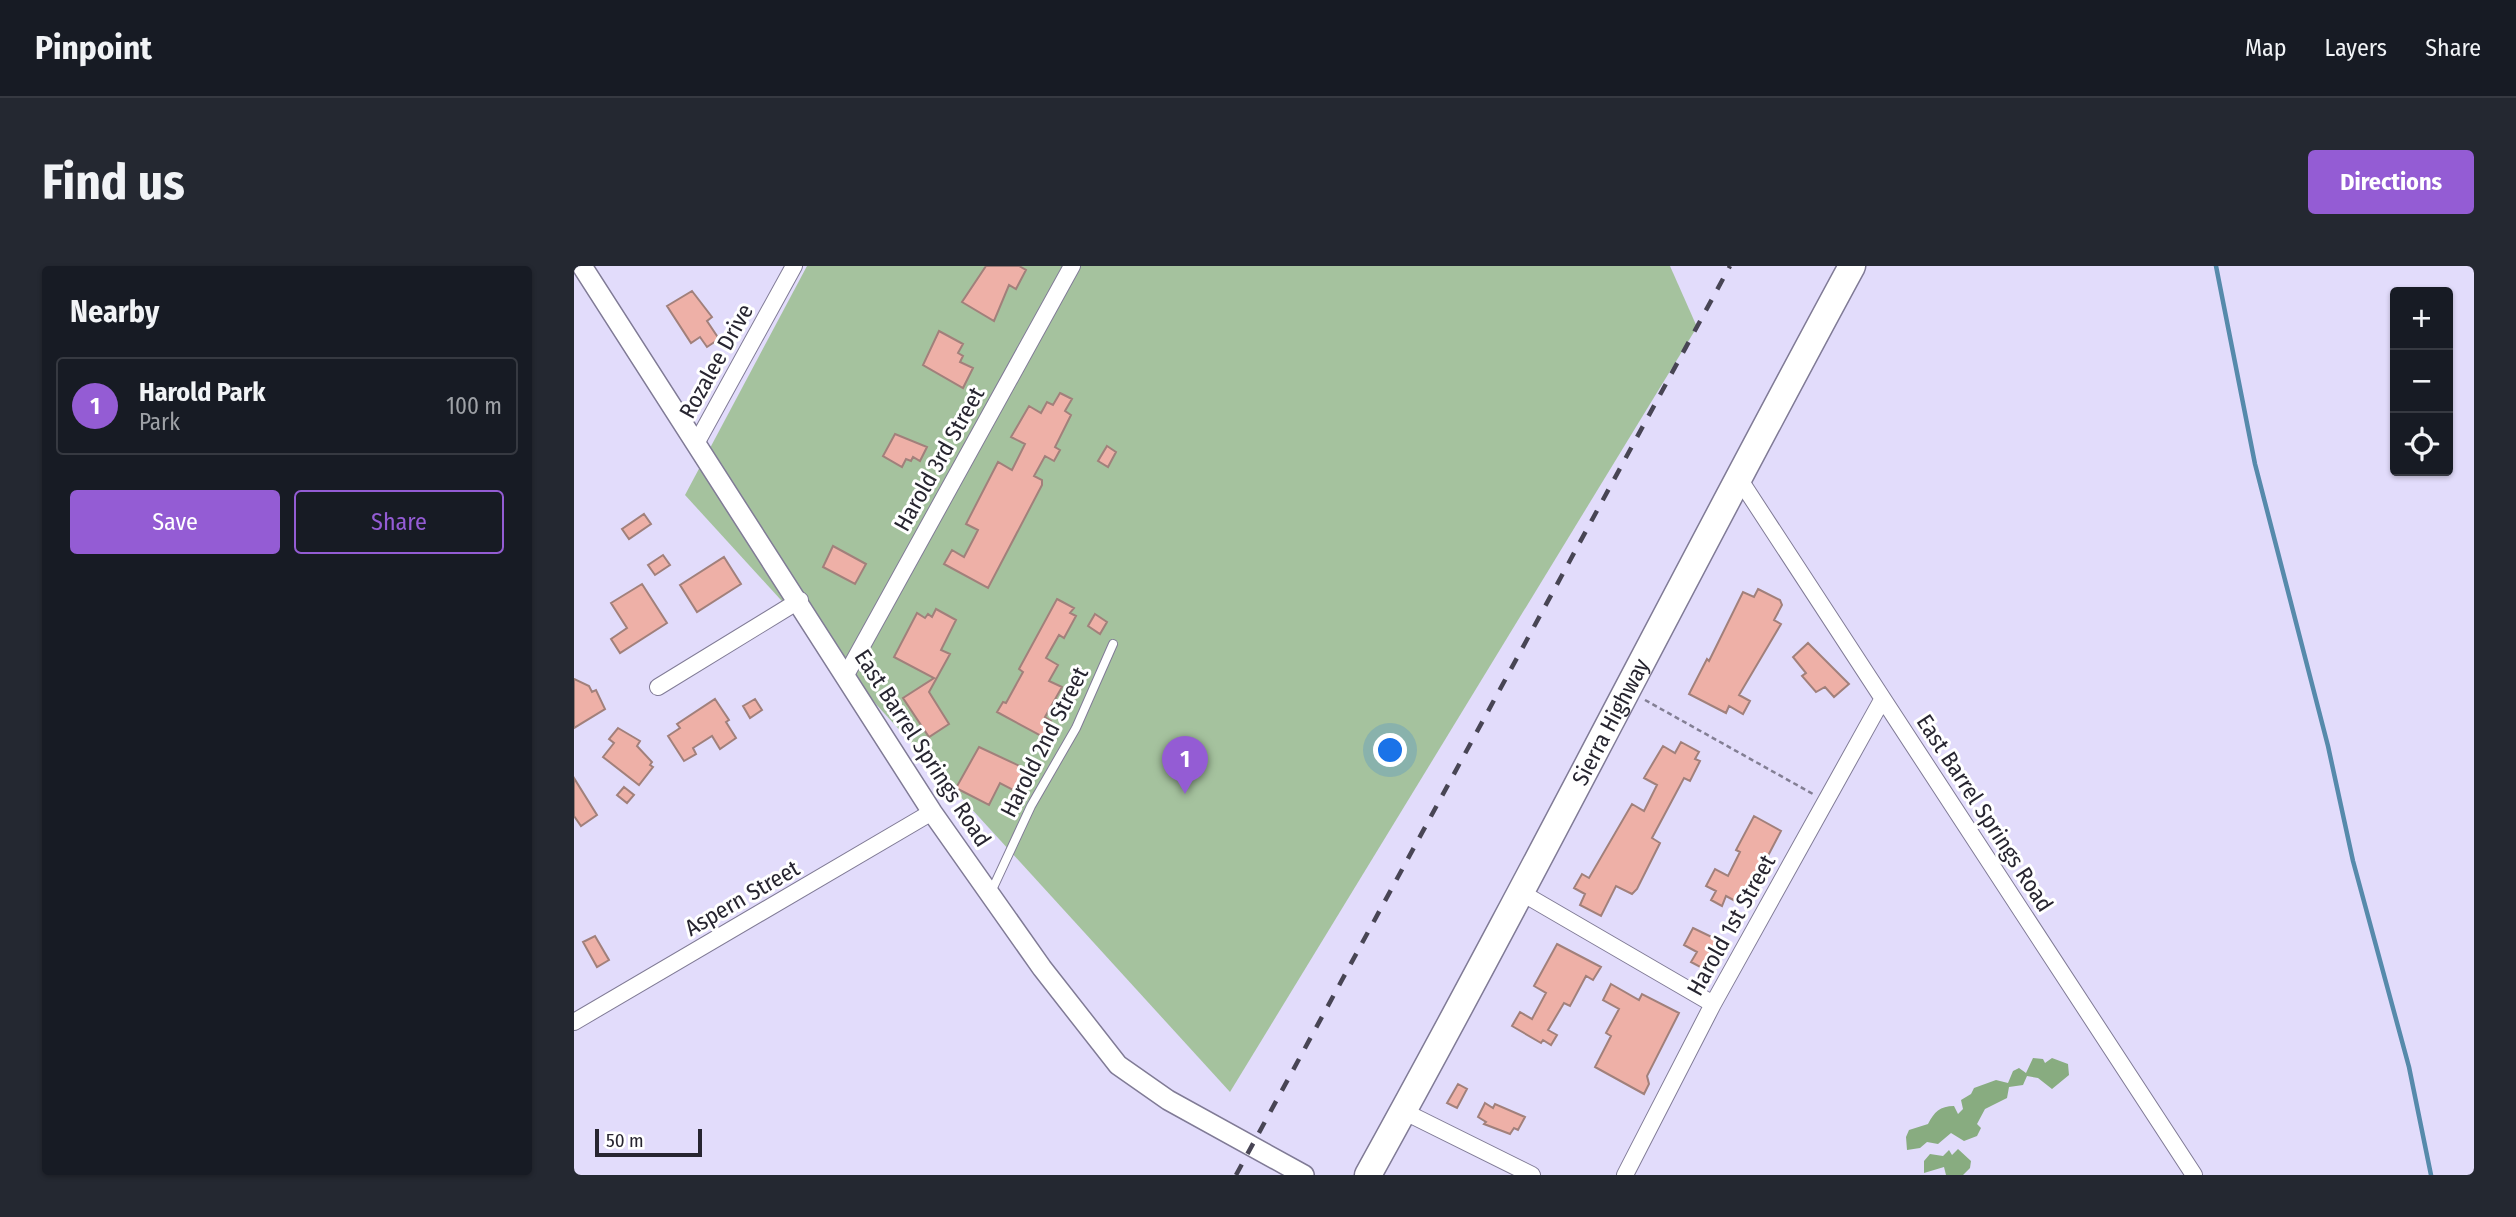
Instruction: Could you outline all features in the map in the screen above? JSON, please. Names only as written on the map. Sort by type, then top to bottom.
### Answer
[{"type":"highway","name":"Sierra Highway","points":[[1368,1175],[1522,893],[1738,477],[1852,266]]},
{"type":"street","name":"East Barrel Springs Road","points":[[582,266],[800,600],[932,812],[1042,968],[1118,1065],[1168,1100],[1304,1175]]},
{"type":"street","name":"Rozalee Drive","points":[[697,442],[794,266]]},
{"type":"street","name":"Harold 3rd Street","points":[[846,675],[1072,266]]},
{"type":"street","name":"East Barrel Springs Road","points":[[1738,477],[2194,1175]]},
{"type":"street","points":[[658,687],[800,600]]},
{"type":"street","name":"Harold 1st Street","points":[[1625,1175],[1713,1004],[1882,700]]},
{"type":"street","name":"Aspern Street","points":[[574,1022],[932,812]]},
{"type":"street","points":[[1522,893],[1713,1004]]},
{"type":"street","points":[[1403,1111],[1532,1175]]},
{"type":"lane","name":"Harold 2nd Street","points":[[990,895],[1031,806],[1076,728],[1112,644]]},
{"type":"path","points":[[1628,690],[1825,801]]},
{"type":"green space","points":[[807,266],[1670,266],[1697,327],[1230,1092],[685,495]]},
{"type":"green space","points":[[2033,1058],[2043,1059],[2045,1063],[2052,1058],[2068,1064],[2069,1075],[2052,1089],[2038,1078],[2027,1076],[2023,1085],[2009,1087],[2007,1098],[1985,1109],[1977,1124],[1981,1128],[1977,1136],[1964,1141],[1951,1133],[1938,1144],[1927,1142],[1920,1148],[1907,1150],[1906,1137],[1909,1130],[1928,1124],[1935,1113],[1945,1107],[1954,1106],[1958,1114],[1963,1109],[1961,1100],[1971,1094],[1974,1088],[1996,1080],[2008,1083],[2013,1071],[2019,1068],[2026,1073]]},
{"type":"green space","points":[[1958,1149],[1971,1161],[1970,1168],[1963,1175],[1946,1175],[1944,1167],[1924,1173],[1924,1161],[1930,1154],[1943,1156],[1949,1150],[1952,1155]]},
{"type":"building","points":[[986,266],[1019,266],[1026,270],[1016,289],[1009,285],[994,321],[962,302]]},
{"type":"building","points":[[692,291],[712,317],[707,321],[719,339],[707,347],[700,337],[691,343],[667,306]]},
{"type":"building","points":[[939,331],[963,344],[958,353],[963,356],[960,362],[973,368],[963,388],[923,365]]},
{"type":"building","points":[[1060,393],[1072,399],[1065,411],[1071,415],[1055,447],[1060,450],[1054,461],[1045,456],[1034,476],[1042,480],[1042,485],[988,588],[944,564],[952,550],[964,557],[978,530],[966,524],[998,462],[1012,470],[1025,444],[1011,437],[1029,406],[1041,413],[1047,402],[1053,405]]},
{"type":"building","points":[[895,434],[927,447],[920,461],[913,457],[911,461],[906,459],[902,467],[883,456]]},
{"type":"building","points":[[1107,446],[1116,452],[1108,467],[1098,461]]},
{"type":"building","points":[[644,514],[651,524],[629,539],[622,529]]},
{"type":"building","points":[[833,546],[866,564],[855,584],[823,567]]},
{"type":"building","points":[[663,555],[670,565],[655,575],[648,565]]},
{"type":"building","points":[[724,557],[741,584],[697,612],[680,585]]},
{"type":"building","points":[[642,584],[667,623],[620,653],[611,639],[627,628],[611,603]]},
{"type":"building","points":[[1758,589],[1780,600],[1782,605],[1774,620],[1781,624],[1739,695],[1750,701],[1743,714],[1729,706],[1726,713],[1689,694],[1707,659],[1709,661],[1743,592],[1754,597]]},
{"type":"building","points":[[1057,599],[1074,608],[1070,613],[1076,616],[1064,638],[1059,635],[1046,658],[1058,665],[1049,681],[1062,687],[1045,717],[1051,721],[1043,737],[997,712],[1003,702],[1006,703],[1023,672],[1019,669]]},
{"type":"building","points":[[936,609],[956,620],[941,650],[950,654],[929,692],[949,724],[929,737],[903,698],[934,678],[894,657],[917,613],[925,618],[928,614],[932,617]]},
{"type":"building","points":[[1095,614],[1107,622],[1100,634],[1088,626]]},
{"type":"building","points":[[1808,643],[1849,684],[1834,697],[1825,687],[1816,692],[1802,676],[1806,673],[1793,657]]},
{"type":"building","points":[[574,679],[589,686],[592,692],[596,690],[605,709],[574,728]]},
{"type":"building","points":[[715,699],[729,720],[726,722],[736,738],[720,749],[712,736],[693,748],[696,754],[684,761],[668,736],[680,728],[677,724]]},
{"type":"building","points":[[755,699],[762,710],[750,718],[743,706]]},
{"type":"building","points":[[618,728],[640,741],[637,746],[652,762],[650,765],[653,767],[639,785],[603,757],[614,743],[609,739]]},
{"type":"building","points":[[1681,742],[1699,752],[1695,759],[1700,761],[1690,781],[1684,778],[1652,838],[1660,843],[1637,889],[1632,894],[1616,886],[1601,916],[1580,905],[1585,894],[1574,888],[1582,874],[1589,878],[1632,804],[1644,811],[1657,785],[1644,778],[1663,746],[1675,753]]},
{"type":"building","points":[[979,747],[1026,769],[1013,790],[1000,783],[989,805],[956,788]]},
{"type":"building","points":[[574,778],[597,815],[581,826],[574,816]]},
{"type":"building","points":[[624,787],[634,795],[627,803],[617,795]]},
{"type":"building","points":[[1754,816],[1781,831],[1761,869],[1758,868],[1741,904],[1726,896],[1722,906],[1711,900],[1716,891],[1706,886],[1715,869],[1728,876],[1740,852],[1736,850]]},
{"type":"building","points":[[1693,928],[1720,941],[1704,969],[1691,962],[1697,952],[1684,945]]},
{"type":"building","points":[[595,936],[609,960],[597,967],[583,942]]},
{"type":"building","points":[[1557,944],[1601,967],[1593,980],[1586,976],[1570,1006],[1564,1003],[1548,1030],[1557,1035],[1551,1045],[1543,1040],[1541,1043],[1512,1026],[1520,1012],[1532,1019],[1546,993],[1534,986]]},
{"type":"building","points":[[1611,984],[1639,1000],[1642,994],[1679,1013],[1647,1076],[1649,1084],[1644,1094],[1595,1067],[1611,1036],[1606,1033],[1619,1009],[1603,1000]]},
{"type":"building","points":[[1458,1084],[1467,1089],[1457,1108],[1447,1103]]},
{"type":"building","points":[[1485,1103],[1493,1108],[1495,1104],[1525,1117],[1518,1130],[1514,1128],[1510,1134],[1484,1124],[1486,1122],[1478,1117]]},
{"type":"waterway","points":[[2216,266],[2255,464],[2328,746],[2353,861],[2409,1067],[2431,1175]]},
{"type":"railway","points":[[1236,1175],[1730,266]]},
{"type":"place","name":"Harold Park","points":[[1185,794]]}]
